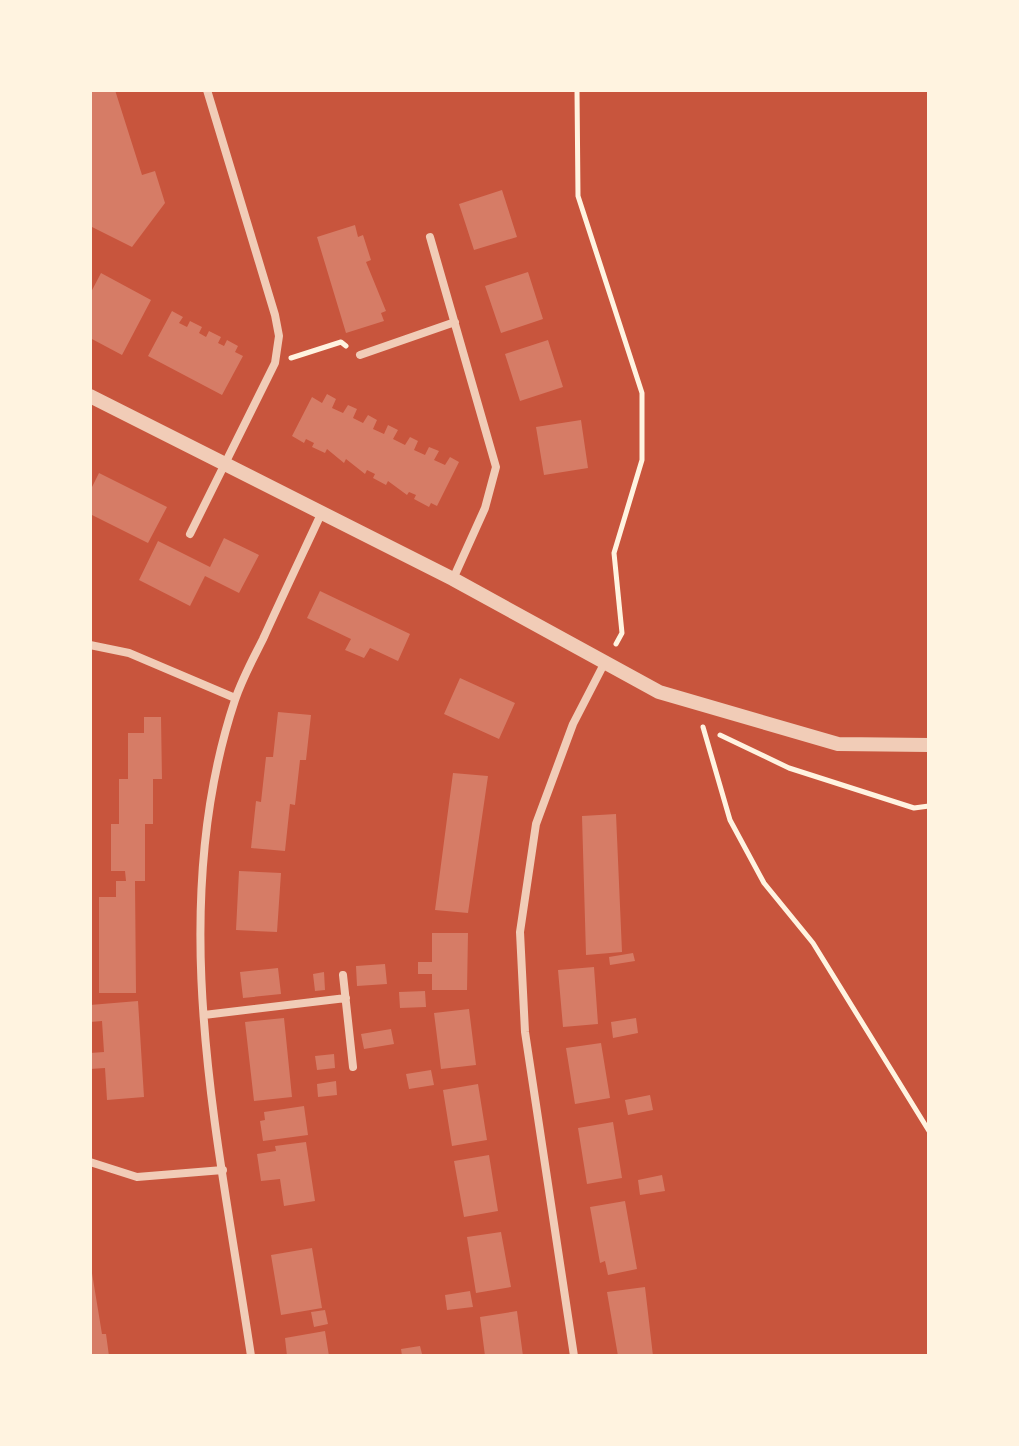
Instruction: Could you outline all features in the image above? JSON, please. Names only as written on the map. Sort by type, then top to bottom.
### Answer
[{"type":"street","points":[[190,534],[271,373],[279,336],[207,90]]},
{"type":"street","points":[[430,237],[496,467],[485,508],[453,579]]},
{"type":"street","points":[[360,355],[455,322]]},
{"type":"street","points":[[90,396],[453,579],[659,692],[838,744],[929,745]]},
{"type":"street","points":[[251,1356],[204,1015],[199,930],[200,879],[214,783],[235,698],[322,512]]},
{"type":"street","points":[[90,645],[129,653],[235,698]]},
{"type":"street","points":[[574,1356],[525,1032],[520,932],[536,824],[573,724],[605,662]]},
{"type":"street","points":[[343,975],[353,1067]]},
{"type":"street","points":[[204,1015],[346,998]]},
{"type":"street","points":[[90,1162],[137,1177],[223,1170]]},
{"type":"path","points":[[577,90],[578,196],[642,393],[642,460],[614,553],[622,633],[605,662]]},
{"type":"path","points":[[297,356],[325,348]]},
{"type":"path","points":[[929,806],[914,808],[789,768],[703,726],[730,820],[764,883],[813,943],[929,1131]]},
{"type":"building","points":[[90,90],[115,90],[142,175],[155,171],[165,203],[132,247],[90,226]]},
{"type":"building","points":[[502,190],[517,237],[474,250],[459,204]]},
{"type":"building","points":[[355,225],[358,237],[363,235],[371,260],[366,262],[386,311],[381,313],[384,321],[346,333],[317,237]]},
{"type":"building","points":[[528,272],[543,319],[501,333],[485,286]]},
{"type":"building","points":[[101,273],[151,300],[122,355],[90,338],[90,294]]},
{"type":"building","points":[[172,311],[183,317],[179,323],[187,327],[190,321],[202,327],[199,333],[206,337],[209,331],[221,337],[218,343],[224,346],[227,340],[238,346],[235,352],[243,356],[222,395],[148,356]]},
{"type":"building","points":[[548,340],[563,387],[520,401],[505,354]]},
{"type":"building","points":[[327,394],[336,399],[332,408],[343,413],[348,405],[357,409],[353,418],[363,423],[368,415],[377,420],[373,429],[384,434],[388,425],[398,430],[393,439],[405,445],[410,437],[418,441],[414,450],[425,455],[429,447],[439,451],[434,460],[445,465],[450,457],[459,462],[437,506],[431,503],[429,507],[414,499],[416,495],[409,492],[407,495],[388,481],[386,485],[373,478],[375,474],[367,470],[365,474],[346,459],[344,463],[327,449],[325,453],[312,447],[314,443],[306,439],[304,443],[292,436],[312,397],[322,403]]},
{"type":"building","points":[[581,420],[588,468],[544,475],[536,427]]},
{"type":"building","points":[[99,473],[167,507],[148,543],[90,514],[90,491]]},
{"type":"building","points":[[224,538],[259,555],[239,593],[205,576],[190,606],[139,580],[158,541],[210,567]]},
{"type":"building","points":[[320,591],[410,634],[398,661],[370,648],[364,658],[345,650],[351,639],[307,618]]},
{"type":"building","points":[[460,678],[515,703],[499,739],[444,714]]},
{"type":"building","points":[[278,712],[311,715],[306,760],[300,760],[295,805],[290,804],[285,851],[251,848],[256,801],[261,802],[266,757],[273,757]]},
{"type":"building","points":[[144,717],[161,717],[162,779],[153,779],[153,824],[145,824],[145,881],[135,881],[136,993],[99,993],[99,897],[116,897],[116,881],[126,881],[125,871],[111,871],[111,824],[119,824],[119,779],[128,779],[128,733],[144,733]]},
{"type":"building","points":[[453,773],[488,776],[468,913],[435,910]]},
{"type":"building","points":[[616,814],[622,952],[586,955],[582,816]]},
{"type":"building","points":[[239,871],[281,873],[277,932],[236,930]]},
{"type":"building","points":[[432,933],[468,933],[467,990],[432,990],[432,974],[418,974],[418,962],[432,962]]},
{"type":"building","points":[[633,953],[635,961],[610,965],[609,957]]},
{"type":"building","points":[[385,964],[387,984],[357,986],[356,966]]},
{"type":"building","points":[[594,967],[598,1024],[563,1027],[558,970]]},
{"type":"building","points":[[278,968],[281,994],[243,998],[240,972]]},
{"type":"building","points":[[324,972],[325,990],[315,991],[313,974]]},
{"type":"building","points":[[425,991],[426,1007],[400,1008],[399,992]]},
{"type":"building","points":[[138,1001],[144,1097],[107,1100],[105,1068],[90,1069],[90,1053],[104,1052],[102,1021],[90,1022],[90,1005]]},
{"type":"building","points":[[469,1009],[476,1065],[441,1069],[434,1013]]},
{"type":"building","points":[[284,1018],[292,1097],[254,1101],[245,1022]]},
{"type":"building","points":[[636,1018],[638,1033],[613,1038],[611,1022]]},
{"type":"building","points":[[391,1029],[394,1044],[364,1049],[361,1034]]},
{"type":"building","points":[[601,1043],[610,1098],[575,1104],[566,1048]]},
{"type":"building","points":[[334,1054],[335,1068],[317,1070],[315,1056]]},
{"type":"building","points":[[431,1070],[434,1085],[409,1089],[406,1074]]},
{"type":"building","points":[[336,1081],[337,1095],[318,1097],[317,1084]]},
{"type":"building","points":[[478,1084],[487,1140],[452,1146],[443,1090]]},
{"type":"building","points":[[650,1095],[653,1110],[628,1115],[625,1100]]},
{"type":"building","points":[[304,1106],[308,1135],[263,1141],[260,1121],[265,1120],[264,1112]]},
{"type":"building","points":[[613,1122],[622,1178],[587,1184],[578,1128]]},
{"type":"building","points":[[306,1142],[315,1201],[284,1206],[280,1179],[261,1181],[257,1154],[276,1151],[275,1146]]},
{"type":"building","points":[[489,1155],[498,1211],[464,1217],[454,1161]]},
{"type":"building","points":[[662,1175],[665,1191],[640,1195],[638,1180]]},
{"type":"building","points":[[625,1201],[637,1269],[608,1275],[605,1261],[600,1263],[590,1207]]},
{"type":"building","points":[[501,1232],[511,1287],[476,1293],[467,1237]]},
{"type":"building","points":[[312,1248],[322,1308],[281,1315],[271,1255]]},
{"type":"building","points":[[90,1261],[102,1334],[106,1334],[109,1356],[90,1356]]},
{"type":"building","points":[[645,1287],[653,1356],[618,1356],[607,1292]]},
{"type":"building","points":[[470,1291],[473,1307],[447,1310],[445,1295]]},
{"type":"building","points":[[325,1310],[328,1324],[314,1327],[311,1312]]},
{"type":"building","points":[[517,1311],[523,1356],[485,1356],[480,1317]]},
{"type":"building","points":[[325,1331],[329,1356],[287,1356],[285,1338]]},
{"type":"building","points":[[420,1346],[422,1354],[402,1356],[401,1349]]}]
